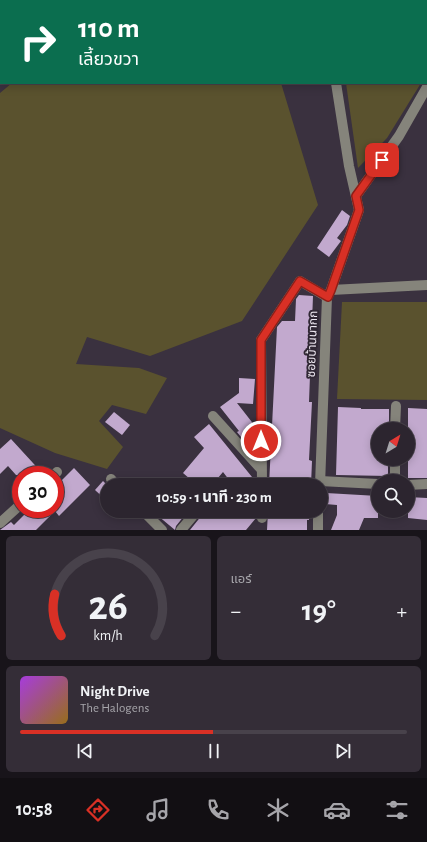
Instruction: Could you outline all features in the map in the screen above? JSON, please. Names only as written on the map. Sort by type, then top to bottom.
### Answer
[{"type":"street","name":"ซอยบ้านนากก","points":[[320,478],[329,293],[359,210],[349,166],[336,84]]},
{"type":"street","points":[[356,196],[399,136],[427,87]]},
{"type":"street","points":[[262,478],[261,340],[300,281],[329,293],[427,285]]},
{"type":"street","points":[[395,422],[396,406]]},
{"type":"street","points":[[213,416],[262,469]]},
{"type":"street","points":[[328,483],[371,484]]},
{"type":"street","points":[[415,484],[427,484]]},
{"type":"street","points":[[0,523],[12,512]]},
{"type":"street","points":[[150,518],[162,530]]},
{"type":"street","points":[[180,530],[191,518]]},
{"type":"street","points":[[318,518],[318,530]]},
{"type":"shaded area","points":[[11,84],[281,84],[318,205],[242,321],[150,356],[87,337],[76,364],[139,368],[167,378],[146,414],[112,405],[99,421],[123,447],[107,469],[55,453],[0,428],[0,93]]},
{"type":"shaded area","points":[[346,84],[420,84],[387,138],[358,168]]},
{"type":"shaded area","points":[[342,302],[427,302],[427,400],[337,399]]},
{"type":"building","points":[[342,210],[350,216],[347,225],[337,238],[341,241],[329,257],[317,248]]},
{"type":"building","points":[[299,295],[313,296],[309,402],[312,402],[309,460],[312,461],[311,478],[269,478],[277,327],[282,321],[295,321],[296,299]]},
{"type":"building","points":[[239,378],[255,379],[253,404],[237,403],[255,426],[255,434],[245,442],[237,432],[239,431],[220,407],[239,393]]},
{"type":"building","points":[[338,407],[389,409],[389,422],[371,422],[371,466],[388,466],[388,474],[371,474],[371,476],[336,475]]},
{"type":"building","points":[[408,408],[427,409],[427,478],[415,478],[415,474],[408,474],[408,466],[415,466],[415,422],[408,422]]},
{"type":"building","points":[[114,412],[130,425],[122,435],[105,422]]},
{"type":"building","points":[[209,424],[252,477],[228,478],[223,472],[218,478],[189,478],[183,473],[204,448],[194,437]]},
{"type":"building","points":[[11,439],[36,466],[12,466],[12,470],[8,466],[0,474],[0,449]]},
{"type":"building","points":[[74,468],[90,485],[64,511],[64,478]]},
{"type":"building","points":[[100,484],[100,495],[95,490]]},
{"type":"building","points":[[328,493],[371,496],[371,518],[364,518],[359,530],[331,530],[337,515],[337,505],[328,504]]},
{"type":"building","points":[[415,497],[427,498],[427,520],[408,518],[415,518]]},
{"type":"building","points":[[21,518],[48,518],[36,530],[0,530],[11,522],[14,525]]},
{"type":"building","points":[[161,518],[182,518],[176,526],[175,530]]},
{"type":"building","points":[[200,518],[256,518],[246,530],[190,530]]},
{"type":"building","points":[[268,518],[309,518],[309,520],[307,520],[307,530],[267,530]]},
{"type":"route","points":[[261,441],[261,340],[300,281],[328,297],[359,210],[356,196],[382,160]]}]
